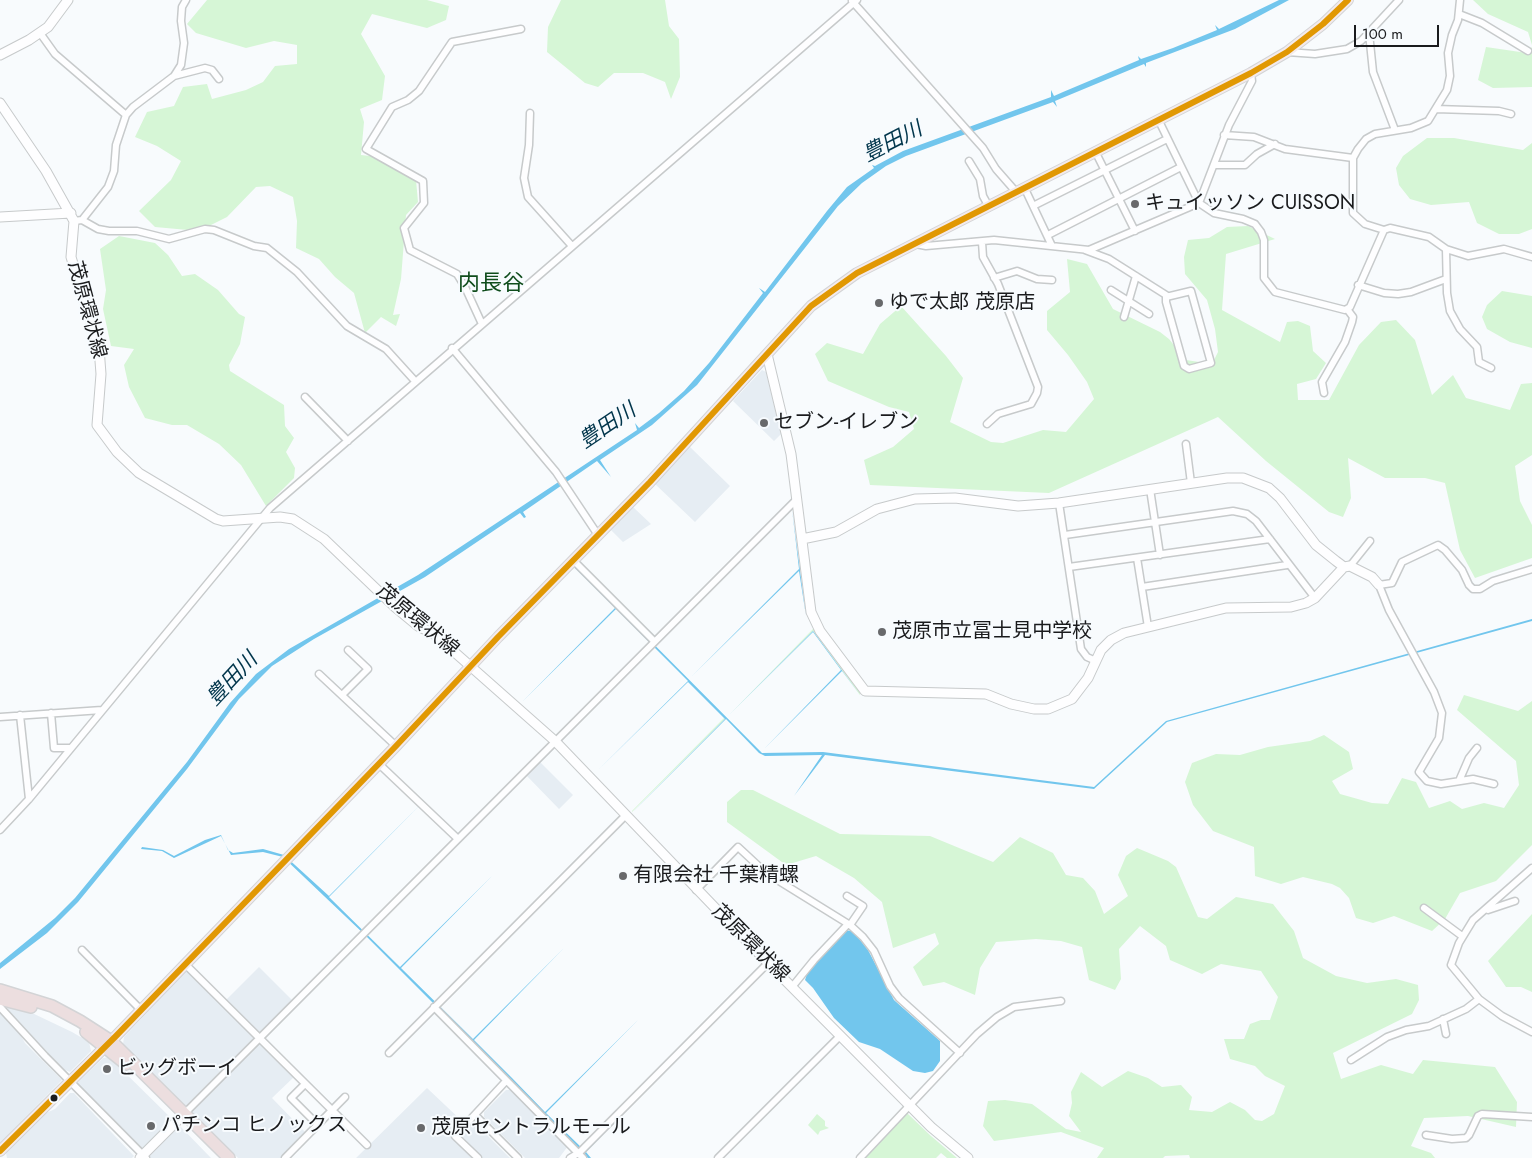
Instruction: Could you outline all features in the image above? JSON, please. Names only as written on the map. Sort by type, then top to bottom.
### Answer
[{"type":"highway","points":[[0,990],[52,1006],[80,1021],[108,1044],[182,1116],[229,1158]]},
{"type":"highway","points":[[0,999],[32,1007],[62,1019],[108,1044]]},
{"type":"highway","points":[[182,1116],[219,1158]]},
{"type":"main road","points":[[0,1151],[108,1044],[650,482],[804,312],[834,287],[1251,73],[1286,52],[1324,24],[1348,0]]},
{"type":"street","points":[[0,55],[40,33],[58,16],[68,0]]},
{"type":"street","points":[[76,218],[108,187],[117,156],[116,145],[126,115],[133,107],[174,76],[181,65],[184,43],[181,21],[182,7],[186,0]]},
{"type":"street","points":[[1286,52],[1315,54],[1342,51],[1361,41],[1380,18],[1399,0]]},
{"type":"street","points":[[1460,0],[1460,14],[1448,52],[1450,76],[1447,90],[1428,121],[1421,125],[1375,134],[1366,139],[1353,158],[1353,213],[1365,224],[1384,230],[1390,228],[1429,236],[1446,249],[1468,256],[1504,249],[1532,258]]},
{"type":"street","points":[[0,830],[28,800],[260,519],[452,348],[854,1],[960,124],[1021,191],[1033,206],[1048,234],[1052,246]]},
{"type":"street","points":[[1460,14],[1482,23],[1528,51]]},
{"type":"street","points":[[482,324],[457,274],[410,250],[404,228],[424,202],[423,181],[366,149],[392,107],[408,100],[419,91],[452,42],[521,29]]},
{"type":"street","points":[[40,33],[55,54],[126,115]]},
{"type":"street","points":[[1369,33],[1373,72],[1395,130]]},
{"type":"street","points":[[174,76],[205,68],[212,70],[219,79]]},
{"type":"street","points":[[1083,250],[1097,248],[1199,202],[1215,165],[1224,136],[1252,80],[1251,73]]},
{"type":"street","points":[[0,103],[76,218]]},
{"type":"street","points":[[1436,109],[1499,111],[1511,114]]},
{"type":"street","points":[[530,114],[529,145],[524,178],[528,197],[572,246]]},
{"type":"street","points":[[1159,121],[1199,202],[1214,213],[1243,219],[1254,224],[1261,232],[1264,240],[1264,278],[1275,292],[1310,300],[1337,310],[1347,309],[1350,307],[1358,285],[1384,230]]},
{"type":"street","points":[[1224,136],[1254,137],[1285,149],[1353,158]]},
{"type":"street","points":[[1033,206],[1167,138]]},
{"type":"street","points":[[1215,165],[1245,165],[1257,154],[1274,144]]},
{"type":"street","points":[[1096,153],[1135,231]]},
{"type":"street","points":[[969,161],[980,179],[984,196],[990,207]]},
{"type":"street","points":[[1048,234],[1181,167]]},
{"type":"street","points":[[0,217],[76,218],[98,229],[137,231],[169,239],[205,229],[214,230],[273,251],[297,272],[347,326],[386,349],[415,381]]},
{"type":"street","name":"茂原環状線","points":[[76,218],[71,257],[99,348],[102,374],[96,425],[117,452],[139,472],[216,519],[280,517],[293,520],[324,539],[394,606],[418,626],[434,634],[554,741],[696,890],[908,1105],[968,1158]]},
{"type":"street","points":[[916,244],[926,246],[1012,241],[1083,250],[1109,260],[1166,297],[1184,366],[1190,369],[1211,362],[1191,290],[1166,297]]},
{"type":"street","points":[[982,242],[983,257],[994,278],[1038,387],[1037,394],[1030,404],[998,414],[987,424]]},
{"type":"street","points":[[1446,249],[1446,279],[1450,311],[1460,329],[1477,347],[1479,362],[1491,368]]},
{"type":"street","points":[[994,278],[1018,271],[1037,279],[1052,280]]},
{"type":"street","points":[[1124,317],[1136,276]]},
{"type":"street","points":[[1358,285],[1384,293],[1398,294],[1411,292],[1446,279]]},
{"type":"street","points":[[1111,290],[1149,314]]},
{"type":"street","points":[[1324,393],[1322,382],[1345,342],[1352,322],[1353,317],[1347,309]]},
{"type":"street","points":[[452,348],[556,472],[598,535]]},
{"type":"street","points":[[767,354],[788,436],[809,598],[816,624],[865,691],[986,694],[1011,704],[1048,709],[1072,699],[1088,678],[1101,650],[1111,640],[1124,633],[1226,608],[1291,607],[1315,598],[1347,567],[1370,541]]},
{"type":"street","points":[[305,397],[348,440]]},
{"type":"street","points":[[1186,444],[1191,483]]},
{"type":"street","points":[[802,539],[836,532],[877,509],[915,498],[956,498],[1018,506],[1059,503],[1227,478],[1243,478],[1269,488],[1280,498],[1316,544],[1347,567],[1372,576],[1379,585],[1389,610],[1434,692],[1442,713],[1439,738],[1419,772],[1427,781],[1447,784],[1473,779],[1494,784]]},
{"type":"street","points":[[1150,489],[1160,554]]},
{"type":"street","points":[[0,1008],[143,1157],[554,741],[797,499]]},
{"type":"street","points":[[1059,503],[1081,649],[1087,657],[1096,662]]},
{"type":"street","points":[[1065,535],[1234,511],[1247,514],[1256,521],[1270,538],[1287,564],[1315,598]]},
{"type":"street","points":[[1069,567],[1270,538]]},
{"type":"street","points":[[1379,585],[1392,583],[1402,562],[1423,550],[1438,545],[1445,550],[1462,570],[1473,589],[1480,589],[1493,582],[1532,569]]},
{"type":"street","points":[[1137,558],[1148,627]]},
{"type":"street","points":[[574,561],[654,641]]},
{"type":"street","points":[[1142,587],[1287,564]]},
{"type":"street","points":[[342,695],[368,669],[348,650]]},
{"type":"street","points":[[319,674],[396,746]]},
{"type":"street","points":[[0,717],[102,710]]},
{"type":"street","points":[[51,713],[54,748],[71,748]]},
{"type":"street","points":[[20,716],[28,800]]},
{"type":"street","points":[[1459,781],[1469,758],[1477,748]]},
{"type":"street","points":[[379,764],[458,839]]},
{"type":"street","points":[[389,1053],[626,815]]},
{"type":"street","points":[[696,890],[738,846],[766,873],[849,924],[874,951],[899,998],[960,1052]]},
{"type":"street","points":[[1532,868],[1473,920],[1462,936],[1451,965],[1479,999],[1502,1016],[1532,1032]]},
{"type":"street","points":[[792,987],[863,906],[847,896]]},
{"type":"street","points":[[1482,912],[1515,900]]},
{"type":"street","points":[[1424,908],[1462,936]]},
{"type":"street","points":[[82,950],[141,1010]]},
{"type":"street","points":[[570,1158],[768,963]]},
{"type":"street","points":[[185,964],[367,1145]]},
{"type":"street","points":[[1351,1060],[1387,1037],[1406,1030],[1429,1026],[1466,1009],[1479,999]]},
{"type":"street","points":[[860,1158],[908,1105],[997,1017],[1014,1007],[1061,1001]]},
{"type":"street","points":[[434,1007],[583,1158]]},
{"type":"street","points":[[1443,1019],[1446,1034]]},
{"type":"street","points":[[718,1158],[840,1036]]},
{"type":"street","points":[[478,1158],[455,1136],[506,1081]]},
{"type":"street","points":[[305,1084],[291,1098],[318,1125]]},
{"type":"street","points":[[285,1158],[345,1097]]},
{"type":"street","points":[[1426,1135],[1452,1139],[1466,1138],[1478,1116],[1482,1114],[1532,1117]]},
{"type":"street","points":[[475,1115],[518,1158]]},
{"type":"shaded area","points":[[762,370],[766,372],[781,434],[774,441],[733,401]]},
{"type":"shaded area","points":[[689,446],[730,486],[695,522],[655,484]]},
{"type":"shaded area","points":[[633,507],[651,524],[623,542],[611,530]]},
{"type":"shaded area","points":[[539,761],[573,795],[559,809],[526,775]]},
{"type":"shaded area","points":[[259,967],[292,1000],[258,1035],[225,1001]]},
{"type":"shaded area","points":[[187,970],[255,1037],[186,1106],[123,1044],[124,1037]]},
{"type":"shaded area","points":[[9,1006],[30,1012],[72,1032],[89,1042],[91,1051],[70,1072],[65,1070],[6,1011]]},
{"type":"shaded area","points":[[0,1013],[19,1032],[25,1043],[62,1080],[0,1143]]},
{"type":"shaded area","points":[[261,1041],[295,1076],[272,1098],[306,1133],[282,1158],[238,1158],[192,1112]]},
{"type":"shaded area","points":[[109,1057],[173,1120],[142,1150],[76,1084],[103,1058]]},
{"type":"shaded area","name":"茂原セントラルモール","points":[[427,1088],[463,1122],[450,1135],[473,1158],[356,1158]]},
{"type":"shaded area","points":[[506,1090],[510,1090],[568,1146],[559,1158],[525,1158],[484,1117],[484,1112]]},
{"type":"shaded area","points":[[70,1093],[74,1093],[134,1156],[132,1158],[7,1158],[6,1153],[46,1113],[55,1109]]},
{"type":"shaded area","points":[[178,1124],[211,1158],[150,1158],[148,1156]]},
{"type":"shaded area","points":[[471,1125],[477,1125],[510,1158],[481,1158],[463,1140],[463,1134]]},
{"type":"green space","points":[[207,0],[427,0],[449,6],[446,20],[427,28],[372,14],[361,34],[385,76],[382,100],[360,109],[364,122],[361,155],[370,156],[416,180],[418,202],[406,215],[401,279],[393,315],[400,314],[396,326],[381,317],[365,333],[354,293],[335,277],[319,259],[296,248],[297,221],[293,197],[270,186],[256,187],[227,217],[199,231],[155,227],[139,211],[171,180],[181,161],[157,146],[135,137],[147,112],[174,106],[183,87],[207,84],[212,99],[246,90],[263,82],[275,66],[297,64],[297,45],[274,41],[246,48],[196,33],[187,24]]},
{"type":"green space","points":[[561,0],[665,0],[669,26],[679,39],[680,77],[671,99],[665,82],[643,73],[614,73],[598,87],[585,83],[547,52],[548,27]]},
{"type":"green space","points":[[1473,0],[1532,0],[1532,45],[1528,32],[1488,14]]},
{"type":"green space","points":[[1486,47],[1527,53],[1532,47],[1532,87],[1493,88],[1478,80]]},
{"type":"green space","points":[[1427,138],[1454,138],[1523,150],[1532,143],[1532,229],[1519,234],[1499,234],[1477,223],[1469,202],[1431,205],[1410,199],[1399,185],[1396,168],[1403,156]]},
{"type":"green space","points":[[1248,226],[1275,239],[1226,254],[1222,310],[1280,342],[1287,322],[1298,321],[1310,326],[1313,351],[1326,363],[1316,379],[1297,384],[1298,400],[1329,400],[1359,345],[1381,322],[1396,320],[1415,340],[1432,395],[1453,375],[1466,398],[1510,410],[1521,384],[1532,383],[1532,455],[1515,466],[1520,501],[1532,525],[1532,558],[1475,578],[1460,550],[1445,483],[1425,478],[1385,478],[1348,458],[1351,498],[1343,517],[1329,512],[1266,461],[1218,417],[1049,493],[870,485],[864,460],[893,447],[914,429],[909,412],[889,407],[828,381],[815,354],[827,343],[863,354],[880,324],[901,306],[963,378],[950,422],[991,442],[1003,443],[1043,430],[1066,432],[1094,399],[1087,382],[1047,330],[1047,311],[1070,292],[1067,259],[1087,264],[1113,309],[1160,332],[1169,339],[1186,360],[1212,364],[1218,352],[1215,329],[1207,300],[1185,274],[1184,257],[1188,240],[1209,238],[1227,227]]},
{"type":"green space","points":[[119,236],[155,243],[168,255],[182,276],[195,274],[218,290],[239,314],[245,317],[240,344],[229,365],[230,371],[284,405],[285,426],[294,438],[286,452],[295,468],[294,478],[266,506],[241,465],[219,444],[187,425],[172,425],[145,418],[129,387],[124,365],[134,349],[111,346],[103,309],[106,290],[100,249]]},
{"type":"green space","points":[[1502,291],[1532,296],[1532,348],[1510,342],[1487,329],[1482,317],[1487,305]]},
{"type":"green space","points":[[813,629],[816,629],[860,690],[860,695],[813,631],[730,714]]},
{"type":"green space","points":[[1464,695],[1518,711],[1532,701],[1532,845],[1496,881],[1460,893],[1445,919],[1432,931],[1394,916],[1373,923],[1356,918],[1349,898],[1340,888],[1332,884],[1303,877],[1281,884],[1255,876],[1254,847],[1213,831],[1193,805],[1185,782],[1192,763],[1216,754],[1240,755],[1268,747],[1310,741],[1324,735],[1349,752],[1353,769],[1332,781],[1340,794],[1372,803],[1388,804],[1402,778],[1416,782],[1429,808],[1450,801],[1462,809],[1484,803],[1504,808],[1519,785],[1516,761],[1457,710]]},
{"type":"green space","points":[[725,719],[632,812],[632,811]]},
{"type":"green space","points":[[741,790],[753,790],[840,834],[930,836],[993,862],[1020,837],[1053,853],[1066,875],[1083,878],[1095,891],[1104,914],[1128,896],[1118,875],[1126,856],[1137,848],[1168,861],[1176,867],[1198,917],[1207,919],[1236,897],[1273,904],[1294,931],[1303,958],[1336,976],[1367,983],[1396,979],[1418,985],[1419,1000],[1412,1014],[1333,1053],[1341,1079],[1381,1065],[1413,1074],[1423,1060],[1495,1067],[1517,1102],[1516,1127],[1468,1116],[1424,1118],[1411,1146],[1431,1153],[1435,1158],[1190,1158],[1189,1155],[1165,1156],[1163,1158],[1097,1158],[1104,1148],[1061,1132],[994,1141],[983,1126],[988,1101],[1005,1100],[1032,1104],[1066,1129],[1081,1132],[1069,1116],[1072,1103],[1071,1092],[1081,1072],[1102,1087],[1128,1071],[1148,1078],[1162,1087],[1181,1085],[1192,1097],[1189,1110],[1212,1112],[1230,1102],[1245,1110],[1255,1120],[1262,1121],[1274,1114],[1285,1086],[1265,1076],[1255,1066],[1230,1059],[1224,1039],[1244,1039],[1250,1024],[1261,1020],[1270,1020],[1278,997],[1261,971],[1221,964],[1202,974],[1170,960],[1166,946],[1140,926],[1119,949],[1121,979],[1115,990],[1089,980],[1082,947],[1061,941],[1036,939],[996,942],[980,968],[975,995],[944,982],[923,986],[913,967],[939,944],[935,933],[893,948],[882,902],[854,878],[816,856],[786,865],[727,822],[727,802]]},
{"type":"green space","points":[[1532,914],[1532,992],[1521,987],[1506,987],[1488,961]]},
{"type":"green space","points":[[906,1112],[957,1158],[947,1158],[941,1153],[936,1158],[864,1158]]},
{"type":"green space","points":[[817,1114],[825,1121],[825,1126],[829,1128],[820,1131],[818,1135],[808,1125]]},
{"type":"water","points":[[1279,0],[1289,0],[1235,29],[1146,63],[1146,67],[1144,64],[1055,101],[1057,107],[1053,102],[906,156],[886,166],[862,183],[838,206],[697,385],[652,425],[600,460],[611,477],[597,461],[523,512],[526,517],[524,518],[520,513],[425,577],[314,639],[272,666],[239,699],[187,769],[78,902],[47,933],[0,969],[0,963],[55,918],[75,898],[187,762],[230,703],[256,674],[289,649],[418,575],[637,430],[635,423],[639,428],[659,413],[684,391],[709,363],[763,293],[759,288],[765,292],[847,187],[874,168],[872,165],[875,166],[903,151],[1051,97],[1051,90],[1054,96],[1139,60],[1138,56],[1141,59],[1173,48],[1217,30],[1215,25],[1219,29]]},
{"type":"water","points":[[792,509],[806,616],[799,571],[692,676],[799,569]]},
{"type":"water","points":[[576,566],[762,753],[823,752],[1094,787],[1166,721],[1532,619],[1532,621],[1167,722],[1094,789],[825,755],[794,796],[822,755],[765,756],[759,753],[726,719],[633,812],[725,719],[688,682],[597,771],[688,681],[616,609],[523,701],[615,608],[575,568]]},
{"type":"water","points":[[813,631],[860,695],[842,671],[764,749],[841,670],[813,632],[730,714]]},
{"type":"water","points":[[420,805],[329,897],[400,967],[492,876],[401,968],[473,1039],[564,948],[474,1040],[545,1112],[638,1020],[546,1113],[585,1151],[675,1060],[586,1152],[591,1158],[588,1158],[365,935],[283,857],[263,852],[231,855],[229,850],[233,853],[263,849],[284,855],[329,896]]},
{"type":"water","points":[[221,835],[225,844],[221,836],[174,858],[162,851],[141,849],[142,847],[163,850],[174,856],[205,840]]},
{"type":"water","points":[[845,930],[851,931],[857,936],[868,950],[894,1000],[940,1041],[940,1061],[933,1071],[925,1073],[913,1071],[880,1049],[859,1042],[834,1018],[813,988],[805,980],[809,968]]},
{"type":"transit line","points":[[0,1151],[116,1036],[396,746],[498,637],[650,482],[811,306],[857,273],[1251,73],[1287,52],[1323,24],[1348,0]]},
{"type":"place","name":"キュイッソン CUISSON","points":[[1135,204]]},
{"type":"place","name":"ゆで太郎 茂原店","points":[[879,303]]},
{"type":"place","name":"セブン-イレブン","points":[[764,423]]},
{"type":"place","name":"茂原市立冨士見中学校","points":[[882,632]]},
{"type":"place","name":"有限会社 千葉精螺","points":[[623,876]]},
{"type":"place","name":"ビッグボーイ","points":[[107,1069]]},
{"type":"place","name":"パチンコ ヒノックス","points":[[151,1126]]},
{"type":"place","name":"茂原セントラルモール","points":[[421,1128]]},
{"type":"district","name":"内長谷","points":[[491,285]]},
{"type":"water label","name":"豊田川","points":[[893,143]]},
{"type":"water label","name":"豊田川","points":[[608,427]]},
{"type":"water label","name":"豊田川","points":[[233,680]]}]
